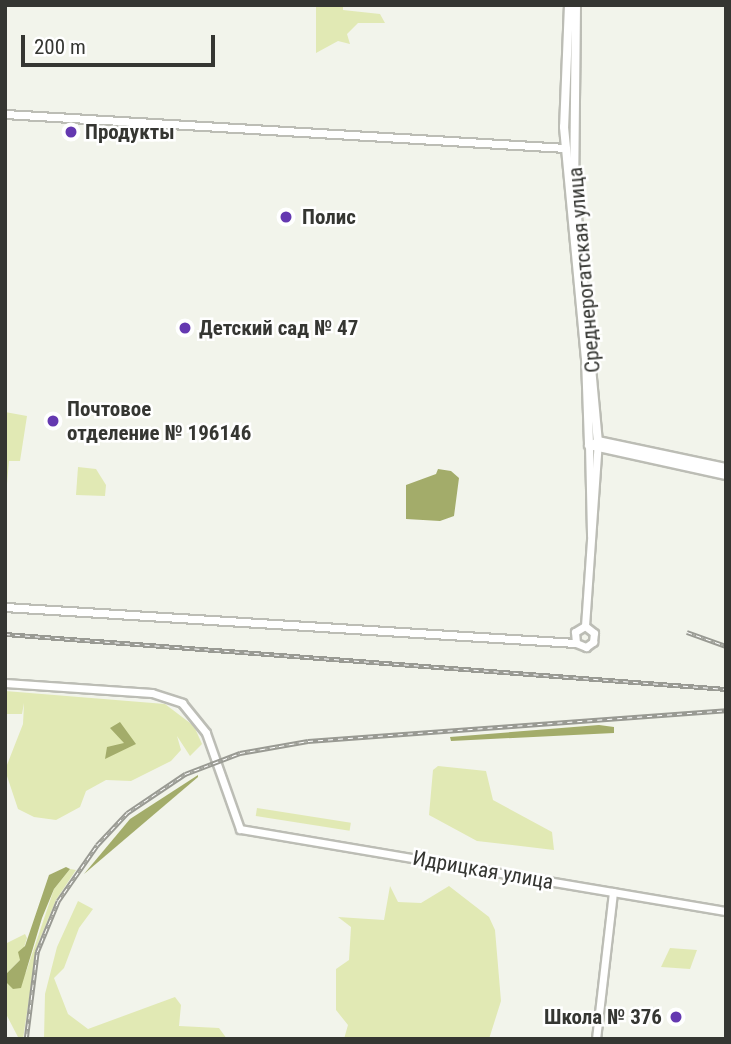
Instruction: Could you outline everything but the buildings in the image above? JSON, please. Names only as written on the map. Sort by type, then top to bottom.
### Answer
[{"type":"street","name":"Среднерогатская улица","points":[[569,5],[565,148],[586,358],[591,535]]},
{"type":"street","name":"Среднерогатская улица","points":[[576,5],[574,184],[598,446],[585,626]]},
{"type":"street","points":[[5,114],[565,148]]},
{"type":"street","points":[[589,446],[726,468]]},
{"type":"street","points":[[598,446],[726,475]]},
{"type":"street","points":[[5,607],[576,643]]},
{"type":"street","name":"Среднерогатская улица","points":[[585,626],[594,633],[593,642],[586,647],[576,643],[575,632],[585,626]]},
{"type":"street","name":"Идрицкая улица","points":[[5,683],[152,693],[182,703],[206,733],[240,830],[726,911]]},
{"type":"street","points":[[596,1039],[613,892]]},
{"type":"shaded area","points":[[316,5],[343,5],[343,10],[380,14],[385,23],[358,23],[347,34],[350,44],[338,41],[316,53]]},
{"type":"shaded area","points":[[5,412],[27,416],[20,461],[9,461],[7,484]]},
{"type":"shaded area","points":[[78,467],[96,469],[106,485],[105,496],[76,495]]},
{"type":"shaded area","points":[[438,469],[451,471],[459,478],[454,516],[440,521],[406,519],[406,485],[436,474]]},
{"type":"shaded area","points":[[5,691],[165,704],[194,726],[202,744],[190,756],[177,736],[181,750],[171,761],[131,781],[106,780],[86,791],[80,807],[56,820],[34,817],[18,809],[5,770],[23,724],[24,703],[22,714],[5,714]]},
{"type":"shaded area","points":[[120,722],[136,744],[105,759],[107,747],[124,743],[110,728]]},
{"type":"shaded area","points":[[599,725],[614,727],[614,733],[451,741],[450,737]]},
{"type":"shaded area","points":[[438,766],[486,771],[493,800],[552,832],[554,850],[477,841],[429,815],[433,770]]},
{"type":"shaded area","points":[[198,777],[84,874],[130,819]]},
{"type":"shaded area","points":[[257,808],[351,823],[350,831],[256,816]]},
{"type":"shaded area","points":[[66,867],[70,869],[54,889],[42,918],[21,988],[13,989],[6,982],[7,973],[20,960],[18,952],[25,946],[49,875]]},
{"type":"shaded area","points":[[70,869],[76,870],[56,900],[37,946],[23,1039],[19,1039],[5,1012],[5,944],[25,934],[27,938],[20,960],[7,973],[13,989],[26,972],[54,889]]},
{"type":"shaded area","points":[[390,886],[398,902],[421,903],[449,886],[489,917],[495,930],[501,1001],[489,1039],[344,1039],[348,1025],[336,1010],[336,969],[349,960],[351,927],[338,917],[384,920]]},
{"type":"shaded area","points":[[78,901],[93,909],[79,928],[64,968],[54,978],[68,1014],[88,1029],[175,997],[181,1005],[179,1026],[219,1028],[227,1039],[44,1039],[45,994],[57,947]]},
{"type":"shaded area","points":[[670,948],[697,950],[690,969],[661,967]]},
{"type":"railway","points":[[687,632],[726,646]]},
{"type":"railway","points":[[5,634],[726,689]]},
{"type":"railway","points":[[26,1039],[37,952],[58,901],[97,845],[127,813],[185,774],[240,753],[308,741],[726,710]]},
{"type":"place","name":"Продукты","points":[[71,132]]},
{"type":"place","name":"Полис","points":[[286,217]]},
{"type":"place","name":"Детский сад № 47","points":[[185,328]]},
{"type":"place","name":"Почтовое отделение № 196146","points":[[53,421]]},
{"type":"place","name":"Школа № 376","points":[[676,1017]]}]
